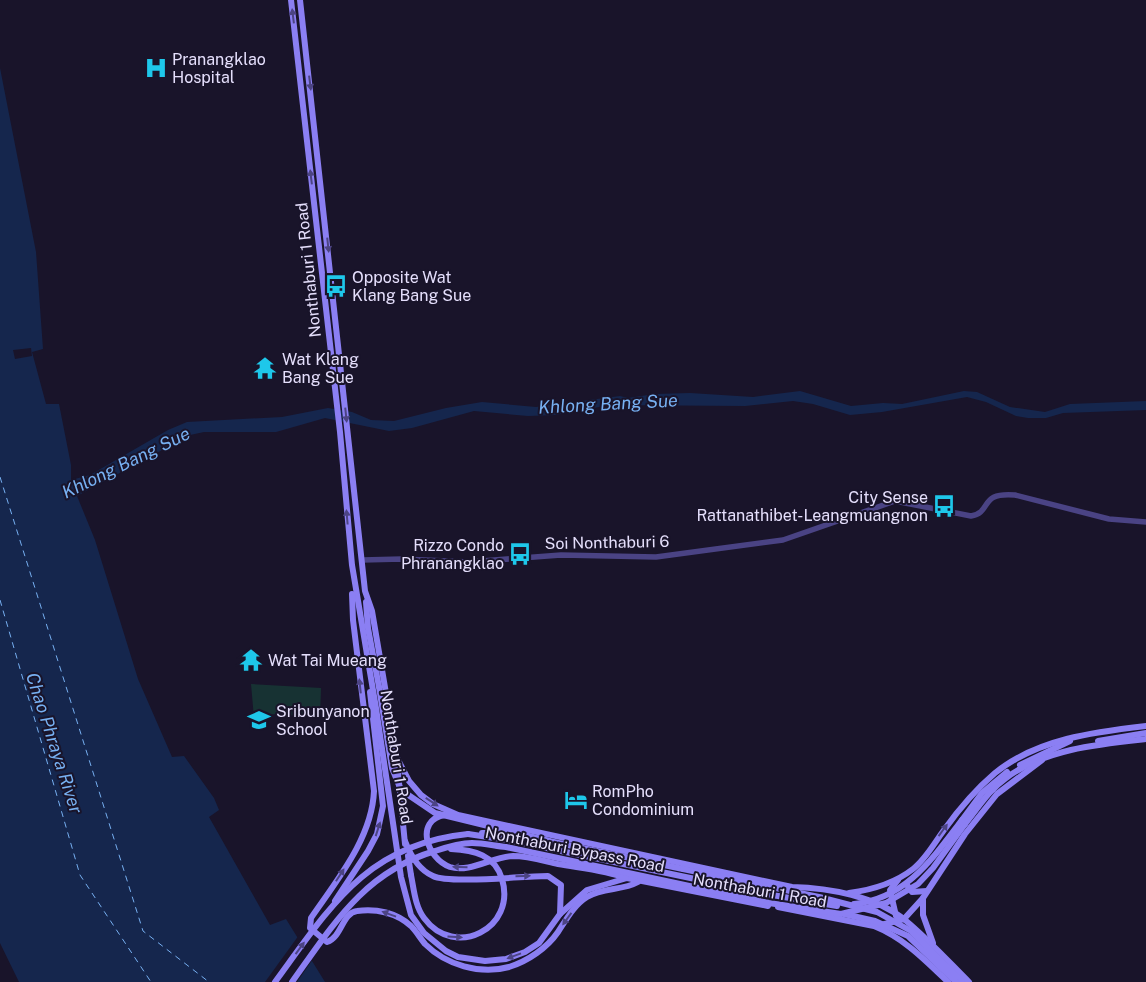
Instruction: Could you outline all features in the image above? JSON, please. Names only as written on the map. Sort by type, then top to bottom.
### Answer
[{"type":"main road","name":"Nonthaburi 1 Road","points":[[291,0],[337,400],[352,565],[376,708],[401,877],[408,907],[424,933],[446,951],[458,956],[478,961],[496,961],[525,952],[539,943],[560,914],[587,890],[627,878],[638,882],[874,926],[897,936],[948,982]]},
{"type":"main road","name":"Nonthaburi 1 Road","points":[[300,0],[366,591],[372,611],[397,758],[409,781],[433,804],[458,815],[792,886],[848,894],[904,919],[969,982]]},
{"type":"main road","points":[[352,565],[353,620],[374,791],[373,809],[357,848],[311,918],[310,928],[327,942],[334,937],[350,913],[358,910],[379,911],[402,919],[411,926],[425,944],[456,964],[485,970],[509,967],[528,959],[543,948],[586,897],[638,882]]},
{"type":"main road","points":[[366,591],[368,628],[392,768],[401,790],[436,813],[549,841]]},
{"type":"main road","points":[[275,982],[335,901],[368,852],[381,820],[383,806],[373,730],[370,678]]},
{"type":"main road","name":"Nonthaburi Bypass Road","points":[[848,894],[868,890],[914,869],[960,807],[996,772],[1028,752],[1083,736],[1146,726]]},
{"type":"main road","points":[[1046,752],[1117,736],[1146,734]]},
{"type":"main road","name":"Nonthaburi Bypass Road","points":[[292,982],[348,906],[365,889],[391,869],[408,860],[442,849],[471,843],[506,847],[770,903],[841,914],[886,903],[918,884],[964,822],[982,793],[1002,775],[1046,752],[1083,736]]},
{"type":"main road","name":"Nonthaburi Bypass Road","points":[[468,834],[508,840],[772,895],[838,906],[867,903],[888,896],[901,888],[930,863],[985,797],[1005,778],[1042,760],[1081,748],[1146,739]]},
{"type":"main road","points":[[397,758],[405,841],[420,911],[435,930],[447,937],[460,938],[478,935],[485,931],[497,918],[504,902],[503,881],[499,869],[489,858],[475,851],[442,849]]},
{"type":"main road","name":"Nonthaburi Bypass Road","points":[[874,926],[904,919],[923,898],[965,834],[997,794],[1042,760]]},
{"type":"main road","points":[[458,815],[439,816],[427,828],[426,838],[429,848],[437,859],[451,867],[467,868],[490,860],[516,856],[627,878]]},
{"type":"main road","points":[[335,901],[383,860],[425,841],[468,834],[509,833],[819,897],[877,912],[911,931],[962,982]]},
{"type":"main road","points":[[405,841],[410,854],[421,868],[433,876],[452,879],[539,876],[554,878],[561,885],[560,914]]},
{"type":"main road","points":[[914,869],[906,880],[907,887],[912,892],[927,891]]},
{"type":"main road","name":"Nonthaburi 1 Road","points":[[904,874],[890,888],[895,914],[900,931],[918,950],[924,960]]},
{"type":"main road","points":[[788,910],[797,908],[801,901],[800,895],[792,886]]},
{"type":"main road","points":[[923,898],[923,915],[929,936],[937,950]]},
{"type":"main road","points":[[841,914],[875,921],[908,936],[956,982]]},
{"type":"street","name":"Soi Nonthaburi 6","points":[[362,560],[402,559],[469,562],[561,555],[656,557],[783,540],[889,502],[905,502],[972,516],[980,512],[993,495],[1015,495],[1109,519],[1146,522]]},
{"type":"green space","points":[[251,684],[321,688],[320,718],[276,714],[254,718]]},
{"type":"water","points":[[0,68],[36,252],[43,349],[32,352],[46,404],[59,404],[71,465],[71,480],[90,475],[168,430],[187,422],[282,417],[328,408],[352,412],[371,420],[394,421],[446,408],[482,402],[536,407],[620,396],[628,398],[655,394],[690,393],[753,397],[800,391],[851,406],[883,403],[902,404],[964,391],[977,392],[1010,407],[1045,412],[1070,404],[1146,401],[1146,410],[1063,413],[1046,418],[1028,418],[1016,416],[986,402],[967,397],[882,412],[850,415],[813,404],[793,401],[745,406],[610,405],[555,415],[528,416],[474,411],[412,428],[389,431],[325,418],[276,432],[204,432],[190,435],[77,496],[95,540],[138,679],[172,757],[184,756],[214,798],[219,810],[209,817],[270,925],[286,919],[325,982],[19,982],[0,943]]},
{"type":"pier","points":[[31,348],[32,356],[15,359],[13,350]]},
{"type":"pier","points":[[299,935],[313,959],[297,982],[265,982]]},
{"type":"ferry route","points":[[0,477],[143,931],[209,982]]},
{"type":"ferry route","points":[[0,600],[80,875],[151,982]]},
{"type":"place","name":"Pranangklao Hospital","points":[[156,68]]},
{"type":"place","name":"Opposite Wat Klang Bang Sue","points":[[336,286]]},
{"type":"place","name":"Wat Klang Bang Sue","points":[[265,368]]},
{"type":"place","name":"City Sense Rattanathibet-Leangmuangnon","points":[[944,506]]},
{"type":"place","name":"Rizzo Condo Phranangklao","points":[[520,554]]},
{"type":"place","name":"Wat Tai Mueang","points":[[251,660]]},
{"type":"place","name":"Sribunyanon School","points":[[259,720]]},
{"type":"place","name":"RomPho Condominium","points":[[576,800]]},
{"type":"water label","name":"Khlong Bang Sue","points":[[608,404]]},
{"type":"water label","name":"Khlong Bang Sue","points":[[126,463]]},
{"type":"water label","name":"Chao Phraya River","points":[[54,743]]}]
